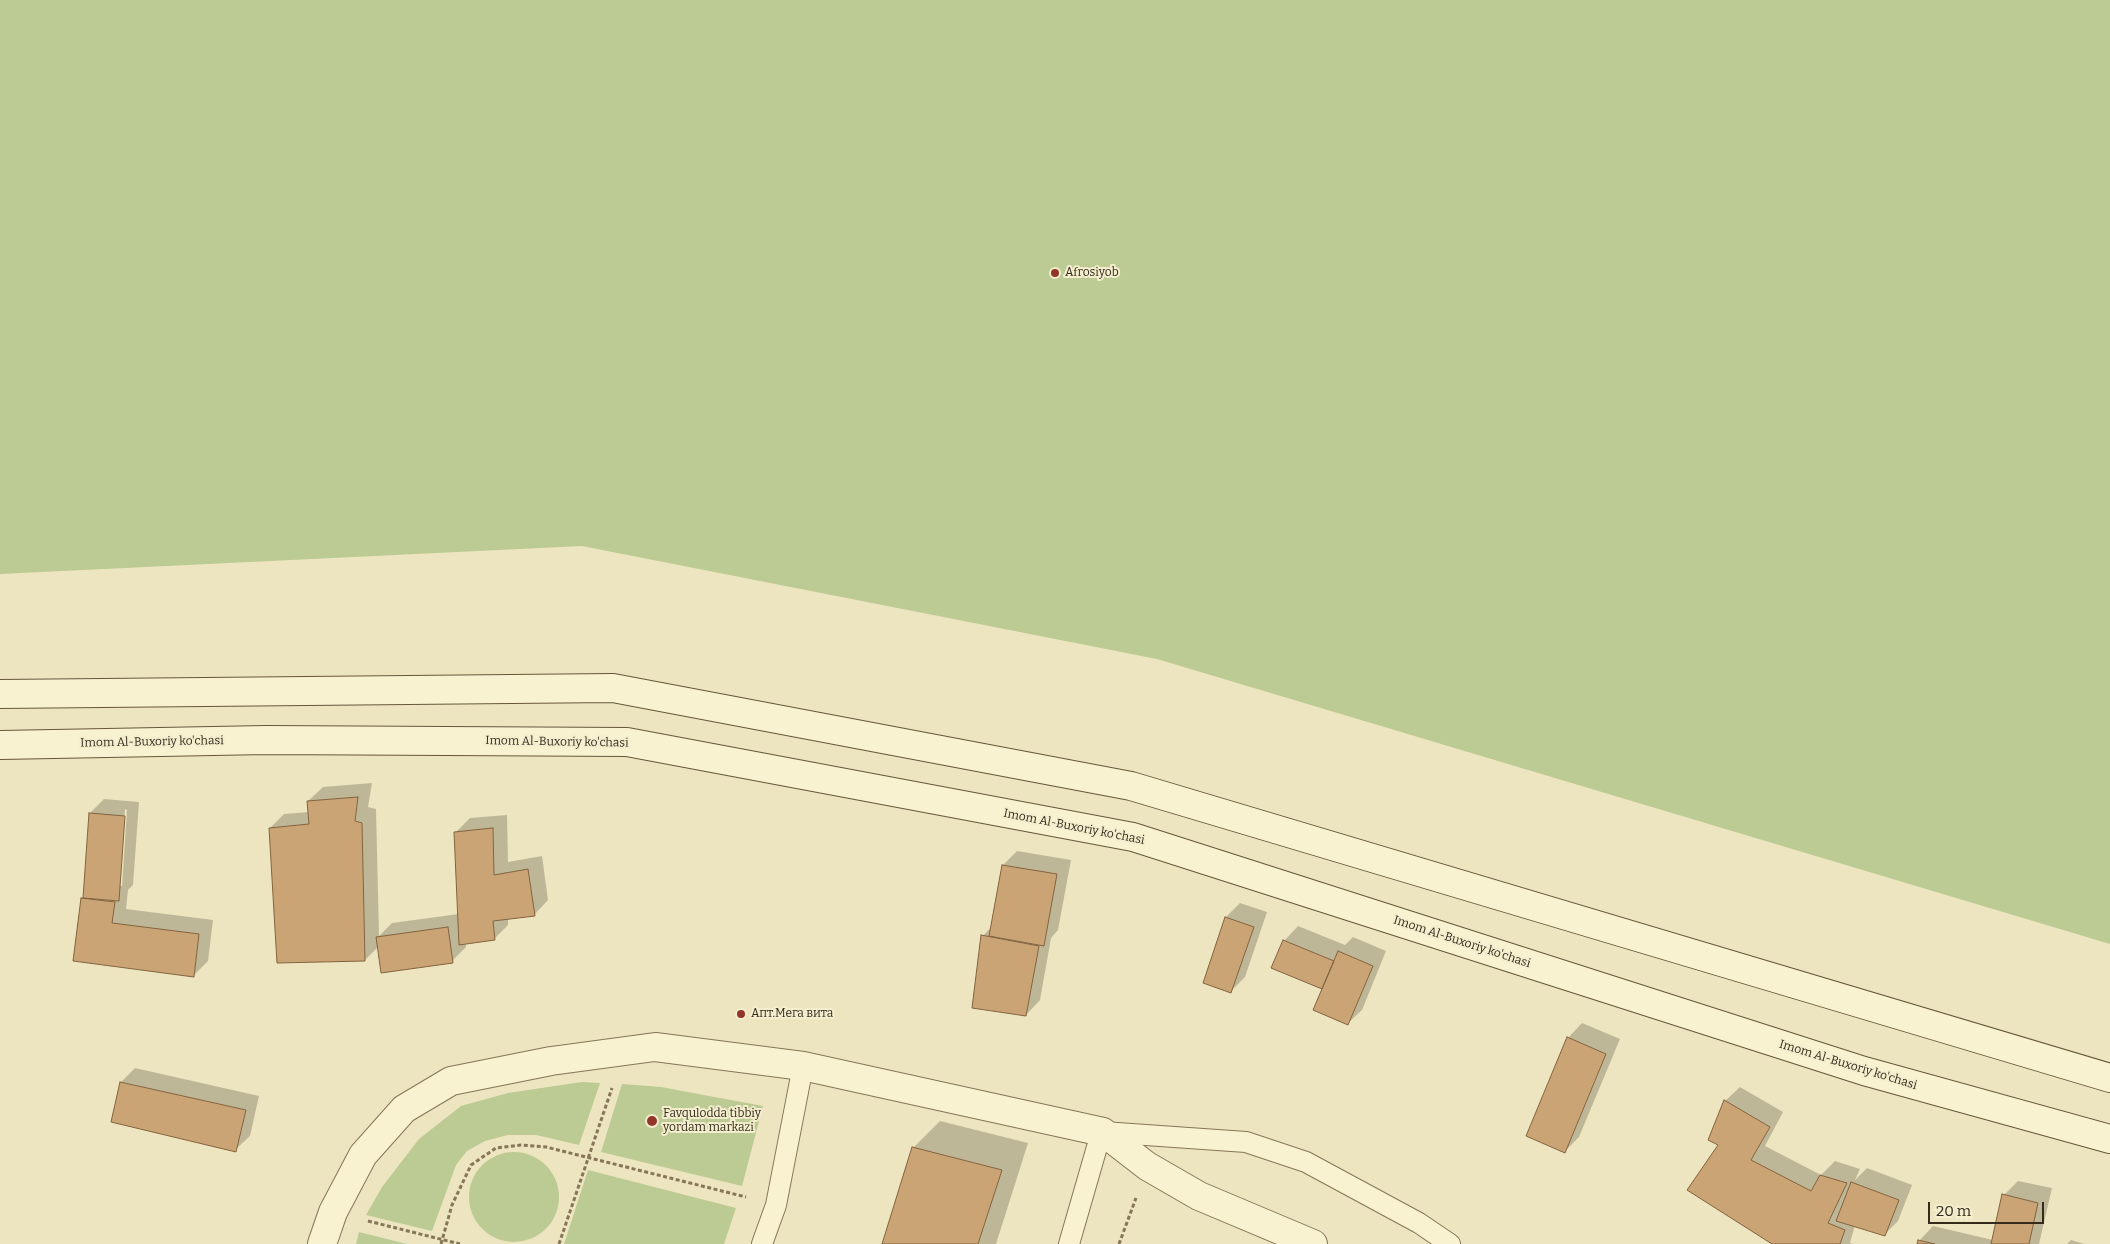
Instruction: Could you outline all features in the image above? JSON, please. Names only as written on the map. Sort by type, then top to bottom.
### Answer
[{"type":"main road","points":[[0,694],[613,688],[1131,786],[2110,1078]]},
{"type":"main road","name":"Imom Al-Buxoriy ko'chasi","points":[[0,745],[266,740],[627,742],[1133,837],[1864,1071],[2110,1139]]},
{"type":"main road","points":[[322,1244],[333,1212],[363,1154],[404,1109],[451,1081],[551,1061],[655,1047],[803,1066],[1100,1140],[1199,1196],[1313,1244]]},
{"type":"lane","points":[[762,1244],[776,1205],[803,1066]]},
{"type":"lane","points":[[1069,1244],[1100,1140],[1246,1142],[1306,1162],[1418,1223],[1450,1244]]},
{"type":"path","points":[[559,1244],[624,1050]]},
{"type":"path","points":[[441,1244],[452,1206],[471,1164],[496,1148],[521,1145],[546,1146],[776,1205]]},
{"type":"path","points":[[1119,1244],[1147,1166]]},
{"type":"path","points":[[333,1212],[460,1244]]},
{"type":"green space","name":"Afrosiyob","points":[[0,0],[2110,0],[2110,944],[1157,659],[582,546],[0,574]]},
{"type":"green space","points":[[582,1082],[600,1083],[579,1145],[536,1135],[508,1135],[485,1141],[467,1151],[456,1165],[432,1231],[366,1215],[382,1187],[419,1139],[461,1106],[508,1093]]},
{"type":"green space","points":[[622,1084],[661,1087],[763,1106],[742,1186],[601,1152]]},
{"type":"green space","points":[[514,1152],[531,1155],[546,1165],[556,1180],[559,1197],[556,1214],[546,1229],[531,1239],[514,1242],[497,1239],[482,1229],[472,1214],[469,1197],[472,1180],[482,1165],[497,1155]]},
{"type":"green space","points":[[588,1170],[736,1208],[724,1244],[564,1244]]},
{"type":"green space","points":[[359,1232],[407,1244],[356,1244]]},
{"type":"building","points":[[358,797],[355,821],[362,823],[365,961],[277,963],[269,828],[309,824],[307,801]]},
{"type":"building","points":[[89,813],[125,816],[119,901],[83,898]]},
{"type":"building","points":[[493,828],[494,875],[528,869],[535,916],[493,921],[495,940],[459,945],[454,832]]},
{"type":"building","points":[[1002,865],[1057,874],[1044,946],[989,936]]},
{"type":"building","points":[[81,898],[115,902],[112,923],[199,934],[194,977],[73,961]]},
{"type":"building","points":[[1225,917],[1254,927],[1231,993],[1203,983]]},
{"type":"building","points":[[448,927],[453,963],[381,973],[376,937]]},
{"type":"building","points":[[981,935],[1039,946],[1026,1016],[972,1008]]},
{"type":"building","points":[[1283,940],[1334,961],[1322,989],[1271,968]]},
{"type":"building","points":[[1338,951],[1373,966],[1348,1025],[1313,1010]]},
{"type":"building","points":[[1567,1037],[1606,1054],[1565,1153],[1526,1136]]},
{"type":"building","points":[[120,1082],[246,1110],[236,1152],[111,1122]]},
{"type":"building","points":[[1724,1100],[1770,1127],[1751,1160],[1811,1191],[1820,1175],[1847,1183],[1828,1223],[1845,1230],[1840,1244],[1772,1244],[1687,1190],[1718,1145],[1708,1140]]},
{"type":"building","points":[[912,1147],[1002,1170],[978,1244],[882,1244]]},
{"type":"building","points":[[1851,1182],[1899,1200],[1885,1236],[1836,1221]]},
{"type":"building","points":[[2002,1194],[2038,1203],[2029,1244],[1991,1244]]},
{"type":"building","points":[[1918,1240],[1935,1244],[1917,1244]]},
{"type":"place","name":"Afrosiyob","points":[[1055,273]]},
{"type":"place","name":"Апт.Мега вита","points":[[741,1014]]},
{"type":"place","name":"Favqulodda tibbiy yordam markazi","points":[[652,1121]]}]
